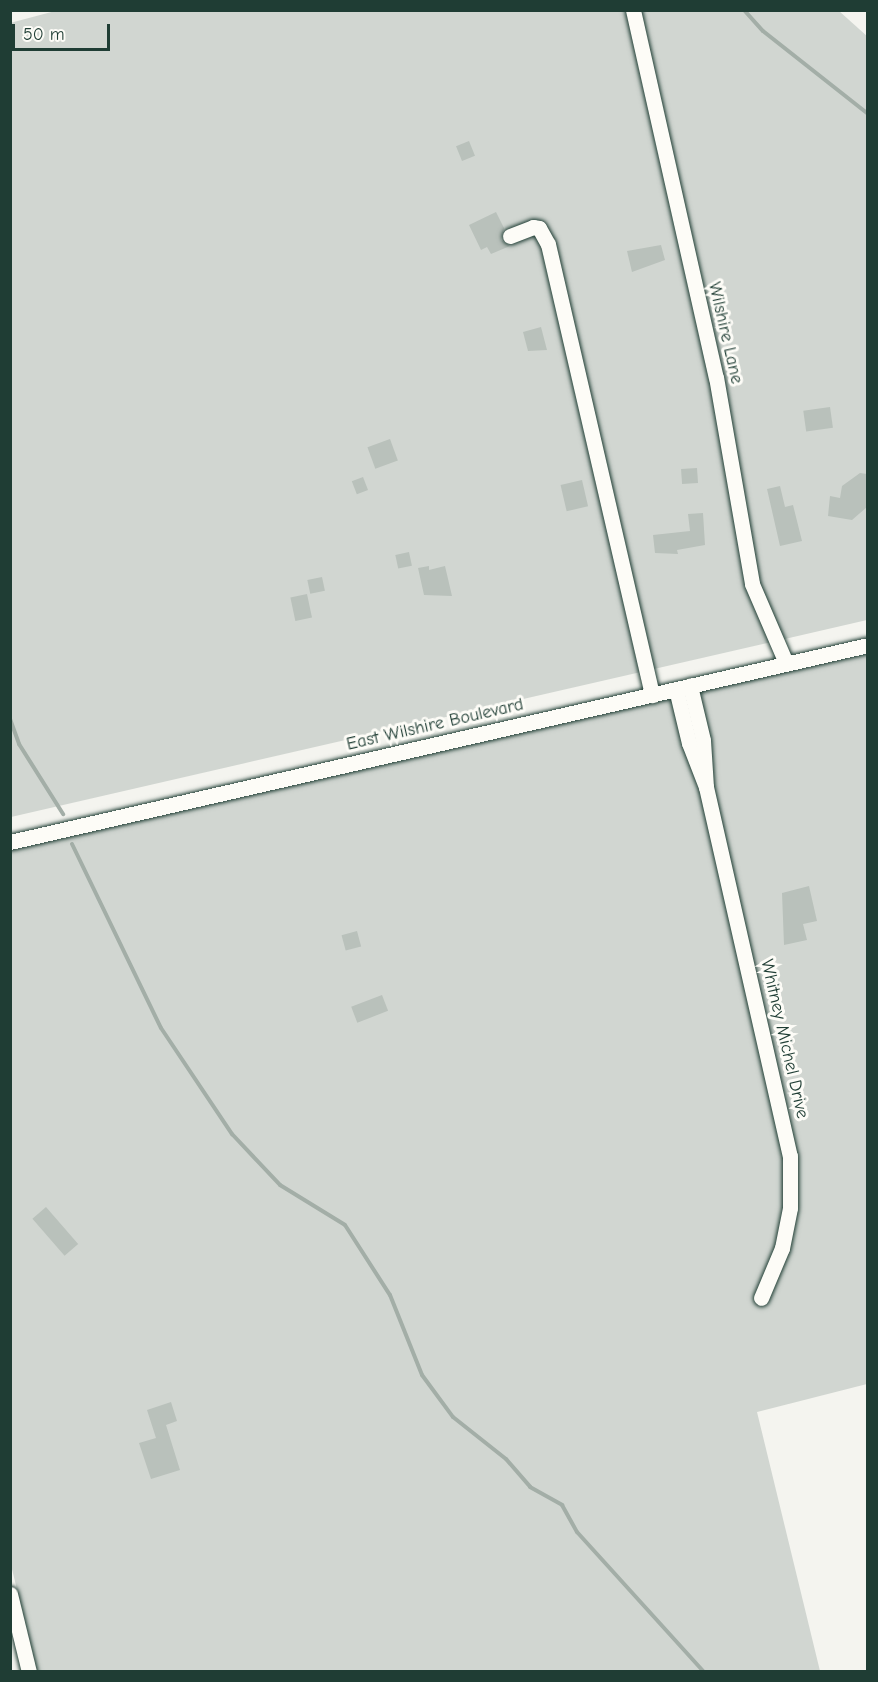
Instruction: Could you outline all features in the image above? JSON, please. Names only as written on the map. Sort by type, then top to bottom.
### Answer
[{"type":"street","name":"Wilshire Lane","points":[[633,10],[716,377],[752,584],[786,663]]},
{"type":"street","points":[[510,236],[533,227],[539,228],[548,244],[652,695]]},
{"type":"street","name":"East Wilshire Boulevard","points":[[10,842],[867,645]]},
{"type":"street","name":"Whitney Michel Drive","points":[[683,687],[689,743],[706,787],[790,1156],[790,1208],[782,1248],[760,1298]]},
{"type":"street","points":[[10,1594],[29,1671]]},
{"type":"shaded area","points":[[59,10],[839,11],[868,37],[867,620],[11,817],[10,23]]},
{"type":"shaded area","points":[[867,652],[867,1384],[757,1412],[820,1671],[37,1671],[10,1561],[10,850]]},
{"type":"building","points":[[469,141],[475,156],[462,161],[456,146]]},
{"type":"building","points":[[496,212],[504,228],[501,240],[510,246],[491,254],[487,247],[481,250],[469,225]]},
{"type":"building","points":[[661,245],[665,260],[632,272],[627,251]]},
{"type":"building","points":[[541,327],[547,350],[528,351],[523,332]]},
{"type":"building","points":[[830,407],[833,428],[806,432],[803,411]]},
{"type":"building","points":[[390,439],[398,461],[375,469],[367,447]]},
{"type":"building","points":[[697,468],[698,483],[682,484],[681,469]]},
{"type":"building","points":[[860,473],[867,474],[867,507],[852,520],[828,516],[830,496],[840,498],[842,486]]},
{"type":"building","points":[[363,477],[368,490],[357,494],[352,481]]},
{"type":"building","points":[[582,480],[588,506],[567,511],[561,485]]},
{"type":"building","points":[[780,486],[785,507],[793,505],[802,541],[780,546],[767,489]]},
{"type":"building","points":[[703,513],[705,545],[677,550],[678,554],[655,553],[653,535],[690,531],[688,514]]},
{"type":"building","points":[[409,552],[412,566],[398,569],[395,555]]},
{"type":"building","points":[[429,566],[429,570],[445,566],[452,596],[424,595],[418,568]]},
{"type":"building","points":[[322,577],[325,591],[310,594],[307,580]]},
{"type":"building","points":[[307,594],[312,617],[295,621],[290,598]]},
{"type":"building","points":[[809,886],[817,921],[803,924],[807,940],[784,945],[782,893]]},
{"type":"building","points":[[357,931],[361,946],[346,951],[342,935]]},
{"type":"building","points":[[382,995],[388,1011],[357,1023],[351,1007]]},
{"type":"building","points":[[46,1207],[78,1244],[65,1256],[32,1219]]},
{"type":"building","points":[[171,1402],[177,1421],[166,1425],[180,1470],[151,1479],[139,1443],[156,1438],[147,1410]]},
{"type":"waterway","points":[[744,10],[763,31],[868,114]]},
{"type":"waterway","points":[[10,719],[19,744],[63,814]]},
{"type":"waterway","points":[[72,844],[161,1028],[232,1134],[280,1185],[345,1225],[390,1295],[422,1375],[453,1417],[506,1459],[530,1487],[562,1505],[577,1532],[704,1672]]}]
